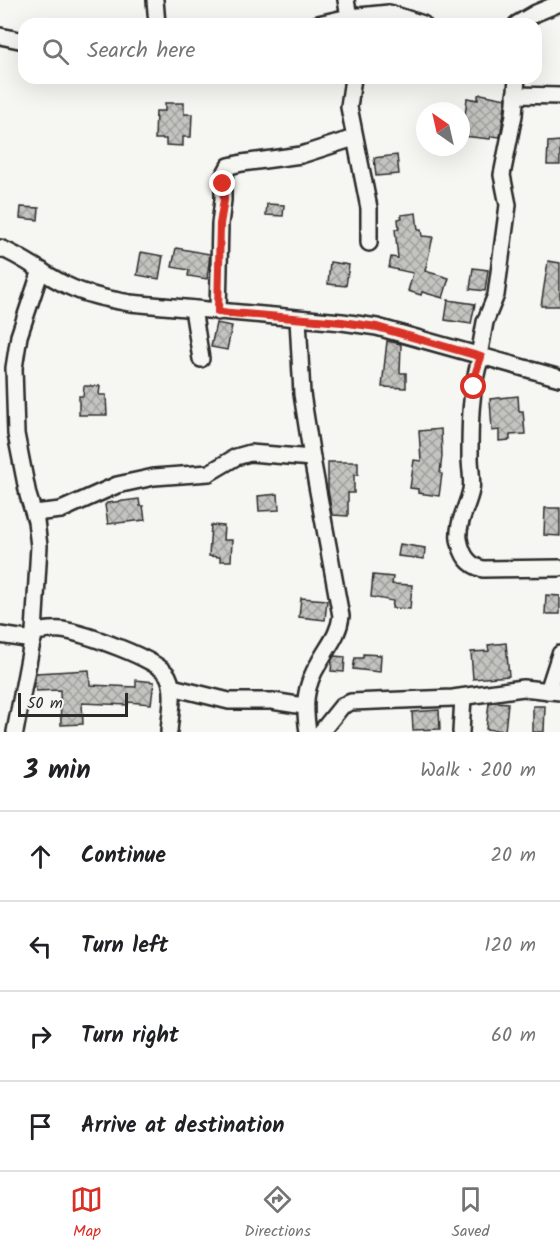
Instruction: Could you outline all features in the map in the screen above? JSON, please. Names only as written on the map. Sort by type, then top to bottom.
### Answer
[{"type":"street","points":[[155,0],[156,18]]},
{"type":"street","points":[[346,0],[349,17]]},
{"type":"street","points":[[532,18],[560,3]]},
{"type":"street","points":[[371,18],[390,6],[412,18]]},
{"type":"street","points":[[345,18],[359,18]]},
{"type":"street","points":[[0,36],[18,39]]},
{"type":"street","points":[[352,84],[349,107],[369,208],[369,243]]},
{"type":"street","points":[[516,84],[514,115],[502,176],[508,205],[496,295],[484,322],[476,372],[470,459],[472,489],[460,526],[459,537],[462,550],[468,562],[473,566],[483,569],[560,568]]},
{"type":"street","points":[[515,95],[560,96]]},
{"type":"street","points":[[218,312],[220,224],[224,200],[223,177],[229,166],[301,155],[354,138]]},
{"type":"street","points":[[0,248],[64,284],[86,294],[109,300],[377,327],[560,378]]},
{"type":"street","points":[[15,732],[19,702],[34,636],[39,546],[16,434],[15,368],[18,336],[42,270]]},
{"type":"street","points":[[193,309],[201,359]]},
{"type":"street","points":[[298,319],[302,394],[341,616],[337,636],[318,663],[306,694],[304,706],[308,732]]},
{"type":"street","points":[[34,513],[61,510],[117,485],[154,477],[209,473],[236,457],[250,453],[312,458]]},
{"type":"street","points":[[0,635],[34,636],[61,630],[96,639],[161,668],[169,677],[172,687],[169,732]]},
{"type":"street","points":[[321,732],[342,706],[351,702],[463,697],[523,688],[554,691],[560,654]]},
{"type":"street","points":[[172,687],[229,701],[272,701],[304,706]]},
{"type":"street","points":[[462,732],[463,697]]},
{"type":"building","points":[[478,95],[506,99],[500,137],[491,136],[490,139],[470,137],[470,102],[467,102],[467,98],[478,100]]},
{"type":"building","points":[[165,103],[184,103],[184,114],[192,114],[191,137],[183,137],[183,146],[166,145],[166,139],[155,139],[156,111],[165,111]]},
{"type":"building","points":[[560,141],[560,165],[547,165],[548,142]]},
{"type":"building","points":[[397,155],[399,174],[376,176],[374,158]]},
{"type":"building","points":[[267,204],[284,205],[283,216],[266,215]]},
{"type":"building","points":[[21,207],[39,208],[38,220],[20,218]]},
{"type":"building","points":[[416,213],[418,230],[421,230],[422,236],[433,237],[425,271],[449,278],[443,298],[408,291],[413,273],[389,268],[391,257],[398,258],[395,229],[399,229],[398,219],[402,218],[401,215]]},
{"type":"building","points":[[176,248],[210,254],[207,279],[188,276],[189,270],[172,267]]},
{"type":"building","points":[[141,252],[163,256],[159,279],[137,275]]},
{"type":"building","points":[[548,261],[560,263],[560,306],[541,306]]},
{"type":"building","points":[[330,262],[349,265],[346,286],[328,284]]},
{"type":"building","points":[[473,268],[488,270],[485,291],[470,289]]},
{"type":"building","points":[[448,300],[475,304],[471,324],[445,320]]},
{"type":"building","points":[[216,323],[232,326],[227,350],[211,347]]},
{"type":"building","points":[[387,341],[401,344],[400,373],[406,373],[406,388],[382,387]]},
{"type":"building","points":[[84,386],[100,386],[99,395],[106,395],[107,415],[79,415],[79,396],[83,396]]},
{"type":"building","points":[[518,396],[519,411],[523,411],[525,434],[510,435],[510,440],[499,441],[499,430],[492,431],[490,399]]},
{"type":"building","points":[[441,429],[440,473],[442,474],[439,496],[418,493],[418,489],[410,488],[414,460],[421,461],[419,431]]},
{"type":"building","points":[[328,462],[358,462],[358,475],[354,475],[354,493],[348,493],[348,516],[332,515],[328,489]]},
{"type":"building","points":[[278,494],[279,510],[259,511],[258,496]]},
{"type":"building","points":[[139,499],[140,506],[143,506],[145,520],[108,524],[105,505],[107,503]]},
{"type":"building","points":[[545,508],[560,508],[560,536],[544,535]]},
{"type":"building","points":[[211,525],[224,526],[223,540],[232,540],[231,561],[220,561],[220,557],[209,556]]},
{"type":"building","points":[[400,544],[425,548],[424,559],[398,556]]},
{"type":"building","points":[[373,575],[393,577],[392,584],[412,585],[410,609],[392,608],[393,601],[371,597]]},
{"type":"building","points":[[546,595],[560,596],[560,614],[545,614]]},
{"type":"building","points":[[301,598],[327,600],[325,620],[299,617]]},
{"type":"building","points":[[506,643],[509,676],[473,679],[471,652],[489,651],[488,645]]},
{"type":"building","points":[[363,654],[381,655],[380,672],[353,669],[355,658],[363,658]]},
{"type":"building","points":[[334,656],[345,657],[344,672],[331,671]]},
{"type":"building","points":[[89,670],[90,685],[136,687],[136,680],[154,682],[151,704],[82,703],[83,724],[61,725],[60,690],[36,691],[36,687],[33,687],[36,673]]},
{"type":"building","points":[[489,703],[508,703],[505,731],[486,729]]},
{"type":"building","points":[[533,706],[545,706],[544,732],[533,732]]},
{"type":"building","points":[[439,710],[440,729],[413,730],[412,712]]},
{"type":"route","points":[[223,184],[218,312],[377,327],[478,356],[481,357],[474,387]]}]
